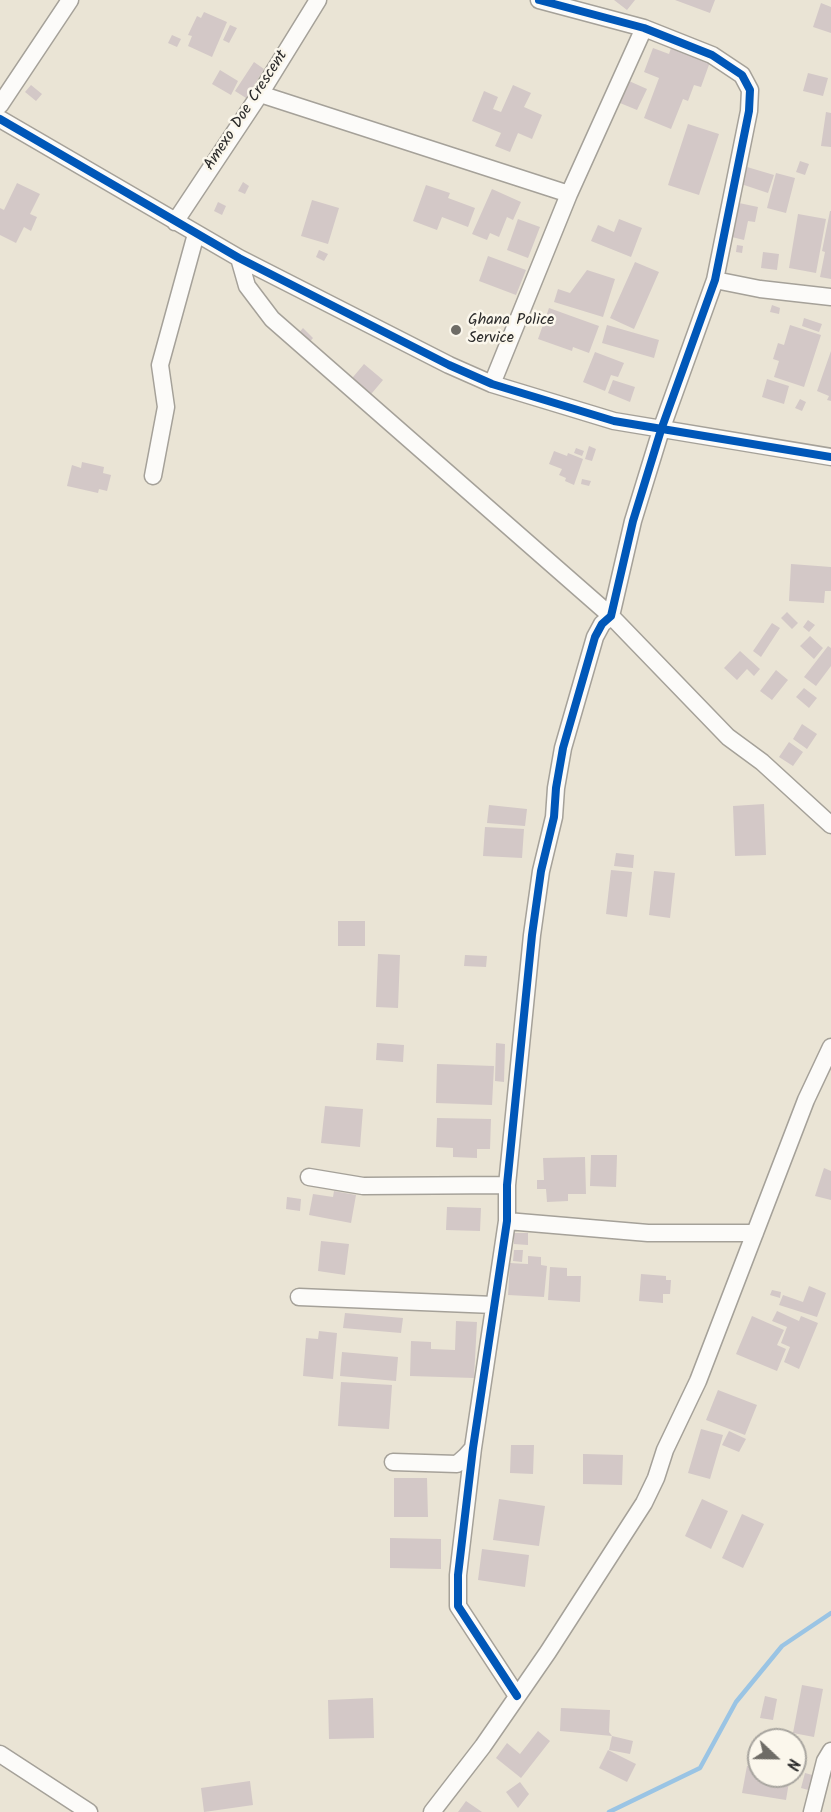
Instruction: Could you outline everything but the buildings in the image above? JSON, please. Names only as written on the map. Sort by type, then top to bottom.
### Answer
[{"type":"street","points":[[0,105],[70,0]]},
{"type":"street","name":"Amexo Doe Crescent","points":[[175,222],[260,94],[318,0]]},
{"type":"street","points":[[517,1696],[458,1606],[458,1575],[472,1448],[507,1221],[507,1185],[532,935],[541,871],[554,817],[556,788],[577,694],[595,637],[602,624],[611,616],[633,521],[662,430],[716,280],[749,111],[750,90],[742,75],[712,55],[644,28],[539,0]]},
{"type":"street","points":[[492,384],[569,194],[644,28]]},
{"type":"street","points":[[260,94],[569,194]]},
{"type":"street","points":[[0,119],[239,258],[449,365],[492,384],[614,421],[831,457]]},
{"type":"street","points":[[153,476],[166,407],[160,365],[196,234]]},
{"type":"street","points":[[239,258],[248,286],[272,319],[611,616],[728,737],[762,762],[831,825]]},
{"type":"street","points":[[716,280],[760,289],[831,297]]},
{"type":"street","points":[[432,1812],[483,1746],[644,1503],[656,1478],[665,1449],[698,1380],[806,1100],[831,1047]]},
{"type":"street","points":[[309,1178],[363,1186],[507,1185]]},
{"type":"street","points":[[507,1221],[648,1233],[755,1233]]},
{"type":"street","points":[[299,1297],[494,1305]]},
{"type":"street","points":[[393,1462],[457,1464],[472,1448]]},
{"type":"street","points":[[812,1812],[825,1761],[831,1751]]},
{"type":"street","points":[[0,1754],[89,1812]]},
{"type":"waterway","points":[[609,1812],[700,1768],[736,1702],[782,1646],[831,1613]]},
{"type":"cycle path","points":[[517,1696],[458,1606],[458,1575],[473,1448],[507,1221],[507,1185],[532,935],[541,871],[554,817],[563,748],[595,637],[602,624],[611,616],[633,521],[661,430],[715,280],[749,111],[750,90],[742,75],[712,55],[644,28],[539,0]]},
{"type":"cycle path","points":[[0,119],[239,258],[449,365],[492,384],[614,421],[831,457]]},
{"type":"place","name":"Ghana Police Service","points":[[456,330]]}]
